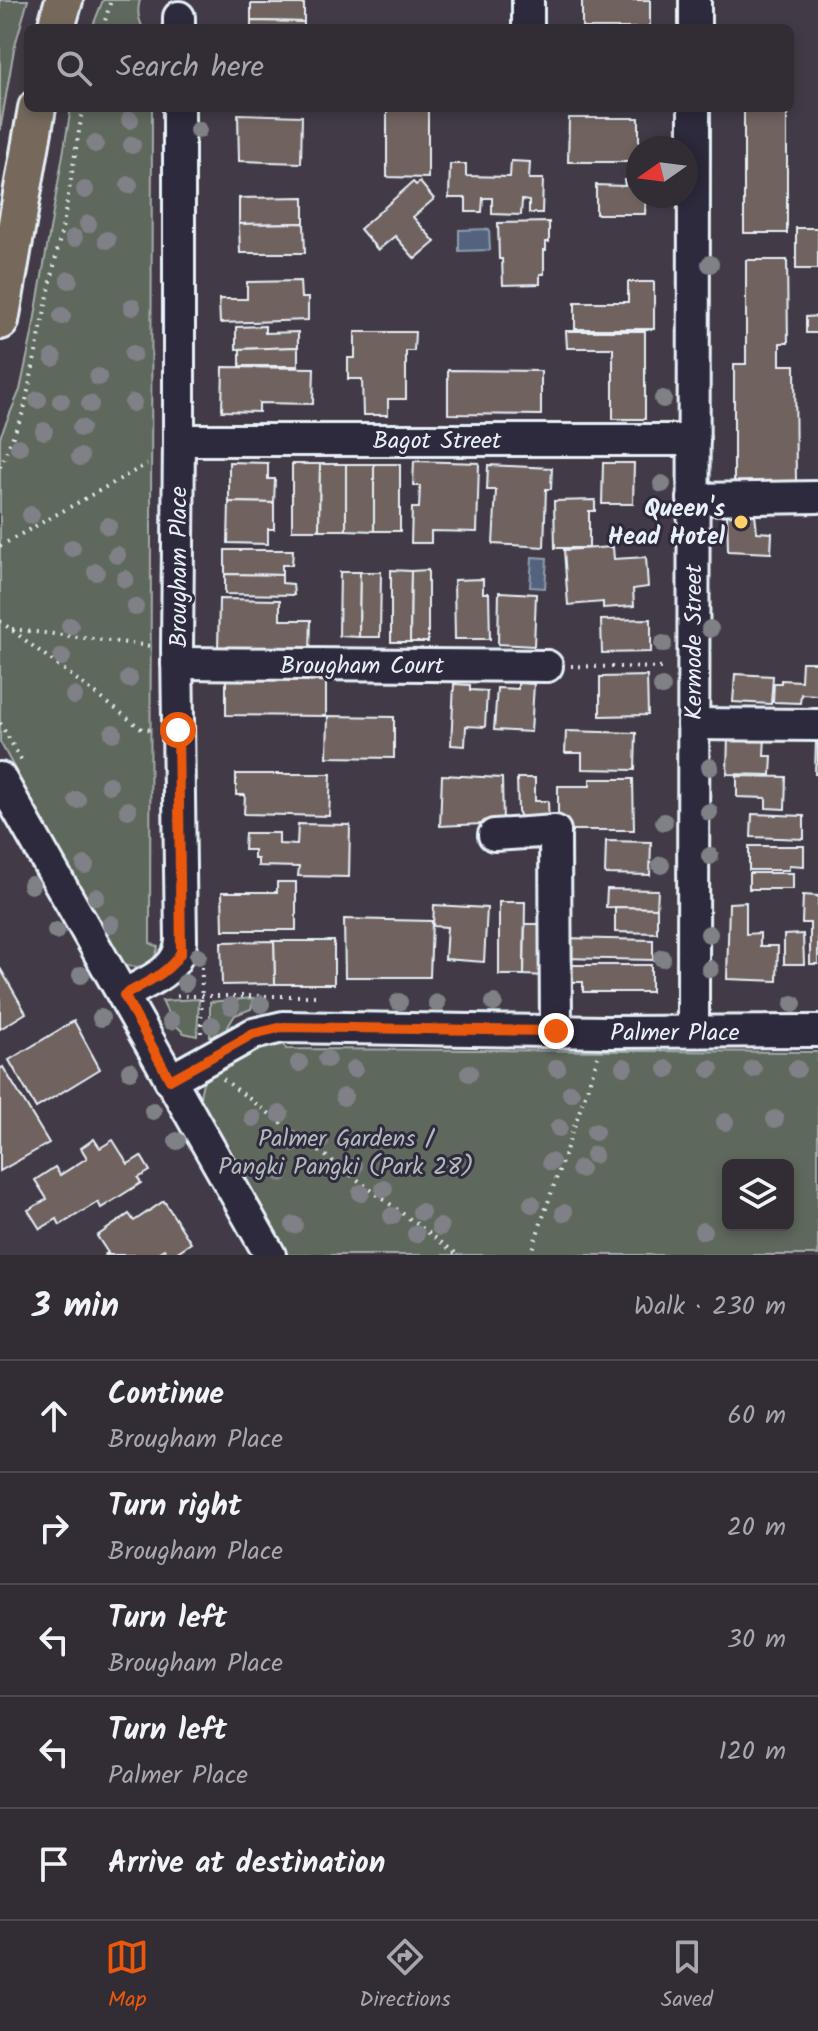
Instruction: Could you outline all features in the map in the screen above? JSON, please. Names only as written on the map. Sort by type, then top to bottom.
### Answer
[{"type":"main road","points":[[0,321],[36,112]]},
{"type":"street","points":[[528,0],[528,24]]},
{"type":"street","points":[[695,0],[695,24]]},
{"type":"street","name":"Brougham Place","points":[[124,995],[167,971],[181,952],[177,656],[179,112]]},
{"type":"street","name":"Kermode Street","points":[[693,1031],[694,112]]},
{"type":"street","name":"Bagot Street","points":[[179,440],[694,440]]},
{"type":"street","points":[[693,499],[818,497]]},
{"type":"street","name":"Brougham Court","points":[[177,656],[547,666]]},
{"type":"street","points":[[693,724],[818,725]]},
{"type":"street","points":[[2,787],[124,995],[270,1255]]},
{"type":"street","points":[[494,835],[555,831],[556,1031]]},
{"type":"street","name":"Palmer Place","points":[[170,1080],[253,1034],[283,1027],[606,1032],[818,1031]]},
{"type":"path","points":[[104,24],[111,0]]},
{"type":"path","points":[[0,467],[24,410],[64,219],[82,112]]},
{"type":"path","points":[[0,546],[147,464]]},
{"type":"path","points":[[0,621],[142,729],[178,730]]},
{"type":"path","points":[[12,628],[177,656]]},
{"type":"path","points":[[547,666],[693,668]]},
{"type":"path","points":[[201,995],[315,996]]},
{"type":"path","points":[[530,1255],[596,1065]]},
{"type":"path","points":[[216,1073],[458,1255]]},
{"type":"green space","points":[[0,0],[28,0],[14,49],[0,131]]},
{"type":"green space","points":[[103,0],[140,0],[138,14],[141,24],[94,24]]},
{"type":"green space","points":[[70,112],[152,112],[150,943],[158,947],[153,959],[143,966],[131,966],[120,960],[0,742],[0,437],[20,390]]},
{"type":"green space","points":[[254,998],[251,1009],[235,1015],[224,1033],[210,1037],[210,1002]]},
{"type":"green space","points":[[199,999],[197,1036],[184,1033],[172,1022],[162,1001]]},
{"type":"green space","name":"Palmer Gardens / Pangki Pangki (Park 28)","points":[[283,1041],[286,1049],[818,1052],[818,1255],[285,1255],[203,1110],[200,1096],[203,1082],[218,1066],[239,1052]]},
{"type":"water","points":[[489,229],[490,250],[459,251],[459,230]]},
{"type":"water","points":[[532,557],[547,558],[545,588],[530,587]]},
{"type":"building","points":[[582,0],[650,0],[650,24],[582,24]]},
{"type":"building","points":[[251,4],[304,4],[304,22],[251,21]]},
{"type":"building","points":[[251,21],[304,22],[304,24],[251,24]]},
{"type":"building","points":[[387,112],[428,112],[428,178],[387,177]]},
{"type":"building","points":[[744,112],[787,112],[787,233],[744,233]]},
{"type":"building","points":[[238,114],[302,116],[301,163],[239,161]]},
{"type":"building","points":[[569,118],[639,118],[639,136],[626,136],[626,162],[568,162]]},
{"type":"building","points":[[511,161],[530,162],[529,179],[543,179],[542,213],[529,213],[529,201],[522,200],[521,215],[492,214],[492,198],[483,198],[482,212],[466,212],[466,198],[449,198],[450,164],[466,164],[466,176],[510,177]]},
{"type":"building","points":[[624,180],[626,180],[626,208],[645,208],[645,214],[596,214],[596,185],[625,186]]},
{"type":"building","points":[[413,182],[416,185],[420,182],[434,199],[413,217],[435,242],[415,259],[395,236],[378,250],[360,229]]},
{"type":"building","points":[[304,197],[304,223],[239,224],[239,198]]},
{"type":"building","points":[[549,222],[549,242],[546,242],[544,250],[544,274],[540,274],[540,284],[503,285],[498,223]]},
{"type":"building","points":[[304,223],[305,253],[240,253],[239,224]]},
{"type":"building","points":[[796,228],[818,228],[818,269],[796,269]]},
{"type":"building","points":[[746,260],[787,260],[788,343],[780,343],[780,365],[795,365],[796,487],[734,488],[734,364],[746,364]]},
{"type":"building","points":[[300,281],[301,298],[308,298],[308,320],[220,323],[219,299],[247,299],[247,282]]},
{"type":"building","points":[[628,282],[654,282],[654,329],[575,329],[575,302],[628,302]]},
{"type":"building","points":[[818,316],[818,333],[806,333],[806,317]]},
{"type":"building","points":[[265,326],[265,333],[298,332],[298,347],[236,349],[236,327]]},
{"type":"building","points":[[566,331],[645,331],[645,419],[613,419],[613,348],[567,348]]},
{"type":"building","points":[[355,332],[415,332],[414,351],[406,351],[406,399],[388,399],[388,415],[363,415],[362,379],[348,379],[348,358],[355,358]]},
{"type":"building","points":[[298,347],[298,366],[240,366],[240,349]]},
{"type":"building","points":[[223,367],[314,368],[313,404],[259,403],[259,412],[222,411]]},
{"type":"building","points":[[448,370],[541,371],[541,415],[448,414]]},
{"type":"building","points":[[414,461],[479,463],[477,532],[431,531],[431,543],[411,543],[412,508],[419,508],[420,486],[413,486]]},
{"type":"building","points":[[229,462],[268,463],[268,479],[275,479],[274,503],[229,502]]},
{"type":"building","points":[[603,463],[634,463],[633,504],[602,504]]},
{"type":"building","points":[[292,464],[320,464],[319,530],[292,530]]},
{"type":"building","points":[[320,464],[346,464],[346,530],[319,530]]},
{"type":"building","points":[[346,464],[374,464],[374,531],[346,530]]},
{"type":"building","points":[[374,464],[400,464],[400,531],[374,531]]},
{"type":"building","points":[[488,465],[552,468],[551,489],[546,489],[544,547],[493,544],[496,490],[487,490]]},
{"type":"building","points":[[595,500],[595,511],[589,511],[589,548],[555,548],[554,501]]},
{"type":"building","points":[[229,502],[274,503],[274,529],[268,529],[268,544],[228,543]]},
{"type":"building","name":"Queen's Head Hotel","points":[[754,505],[757,532],[772,533],[771,553],[728,551],[727,512]]},
{"type":"building","points":[[613,547],[614,559],[646,557],[648,587],[633,589],[634,606],[603,608],[603,602],[568,605],[564,550]]},
{"type":"building","points":[[225,550],[293,550],[292,565],[282,565],[282,575],[225,574]]},
{"type":"building","points":[[391,570],[411,571],[410,642],[391,642]]},
{"type":"building","points":[[428,570],[428,642],[410,642],[411,571]]},
{"type":"building","points":[[340,572],[360,572],[359,637],[339,636]]},
{"type":"building","points":[[360,572],[381,572],[380,637],[359,637]]},
{"type":"building","points":[[225,574],[282,575],[282,583],[293,584],[294,595],[225,594]]},
{"type":"building","points":[[483,579],[483,593],[489,593],[490,639],[455,639],[454,580]]},
{"type":"building","points":[[499,592],[536,594],[534,646],[498,644]]},
{"type":"building","points":[[219,599],[280,600],[280,620],[311,620],[310,652],[218,650]]},
{"type":"building","points":[[651,619],[651,652],[602,653],[601,620]]},
{"type":"building","points":[[802,662],[818,662],[818,695],[801,694],[800,703],[773,702],[774,683],[781,683],[781,680],[801,681]]},
{"type":"building","points":[[735,674],[773,676],[771,704],[733,702]]},
{"type":"building","points":[[226,675],[326,676],[326,716],[226,715]]},
{"type":"building","points":[[647,676],[648,715],[600,716],[600,677]]},
{"type":"building","points":[[518,683],[534,684],[531,732],[494,730],[497,688],[518,689]]},
{"type":"building","points":[[454,684],[470,685],[470,690],[487,691],[485,727],[466,726],[465,746],[451,745]]},
{"type":"building","points":[[328,716],[394,717],[394,758],[327,757]]},
{"type":"building","points":[[566,731],[636,733],[635,770],[582,769],[582,753],[565,753]]},
{"type":"building","points":[[728,735],[765,736],[764,756],[772,756],[771,775],[727,774]]},
{"type":"building","points":[[818,739],[818,774],[815,774]]},
{"type":"building","points":[[236,774],[331,774],[329,816],[244,814],[245,795],[236,795]]},
{"type":"building","points":[[442,775],[502,778],[503,823],[440,826]]},
{"type":"building","points":[[737,776],[786,777],[785,809],[766,808],[766,798],[737,797]]},
{"type":"building","points":[[517,778],[535,778],[535,801],[548,801],[549,828],[527,828],[518,811]]},
{"type":"building","points":[[590,779],[633,779],[634,830],[558,830],[558,786],[590,786]]},
{"type":"building","points":[[752,814],[804,816],[804,839],[751,837]]},
{"type":"building","points":[[298,824],[350,825],[349,877],[298,876],[299,867],[258,866],[254,850],[244,850],[245,833],[279,833],[279,844],[297,845]]},
{"type":"building","points":[[606,841],[651,842],[650,875],[605,874]]},
{"type":"building","points":[[749,846],[804,846],[804,866],[789,865],[789,870],[749,870]]},
{"type":"building","points":[[749,873],[793,873],[793,889],[749,889]]},
{"type":"building","points":[[277,882],[296,882],[296,930],[223,930],[222,892],[277,892]]},
{"type":"building","points":[[607,889],[658,890],[657,908],[606,907]]},
{"type":"building","points":[[803,895],[818,896],[818,964],[810,964],[810,923],[802,923]]},
{"type":"building","points":[[499,902],[525,902],[524,975],[499,975]]},
{"type":"building","points":[[746,902],[746,934],[760,933],[760,946],[778,946],[777,981],[727,979],[729,903]]},
{"type":"building","points":[[434,905],[487,908],[484,962],[445,959],[447,927],[433,926]]},
{"type":"building","points":[[615,907],[657,908],[657,933],[615,932]]},
{"type":"building","points":[[344,919],[432,921],[430,977],[345,977]]},
{"type":"building","points":[[525,924],[548,924],[548,976],[524,975]]},
{"type":"building","points":[[803,934],[804,964],[784,964],[784,935]]},
{"type":"building","points":[[562,938],[653,940],[653,960],[562,958]]},
{"type":"building","points":[[274,941],[334,941],[334,984],[275,984]]},
{"type":"building","points":[[274,941],[275,984],[222,985],[221,942]]},
{"type":"building","points":[[561,965],[651,965],[651,992],[583,992],[583,982],[562,982]]},
{"type":"building","points":[[0,968],[26,1013],[0,1029]]},
{"type":"building","points":[[74,1021],[100,1069],[36,1108],[9,1060]]},
{"type":"building","points":[[3,1067],[49,1143],[0,1171],[0,1069]]},
{"type":"building","points":[[94,1139],[100,1148],[113,1140],[128,1164],[141,1156],[150,1171],[138,1178],[141,1183],[101,1208],[98,1202],[60,1225],[57,1219],[40,1229],[28,1210],[47,1199],[35,1180],[55,1167],[60,1175],[87,1158],[81,1148]]},
{"type":"building","points":[[164,1201],[191,1243],[173,1255],[168,1255],[164,1249],[154,1255],[104,1255],[108,1253],[97,1236],[129,1214],[134,1221]]},
{"type":"place","name":"Queen's Head Hotel","points":[[741,522]]},
{"type":"route","points":[[178,730],[181,952],[167,971],[124,995],[170,1080],[253,1034],[283,1027],[556,1031]]}]
